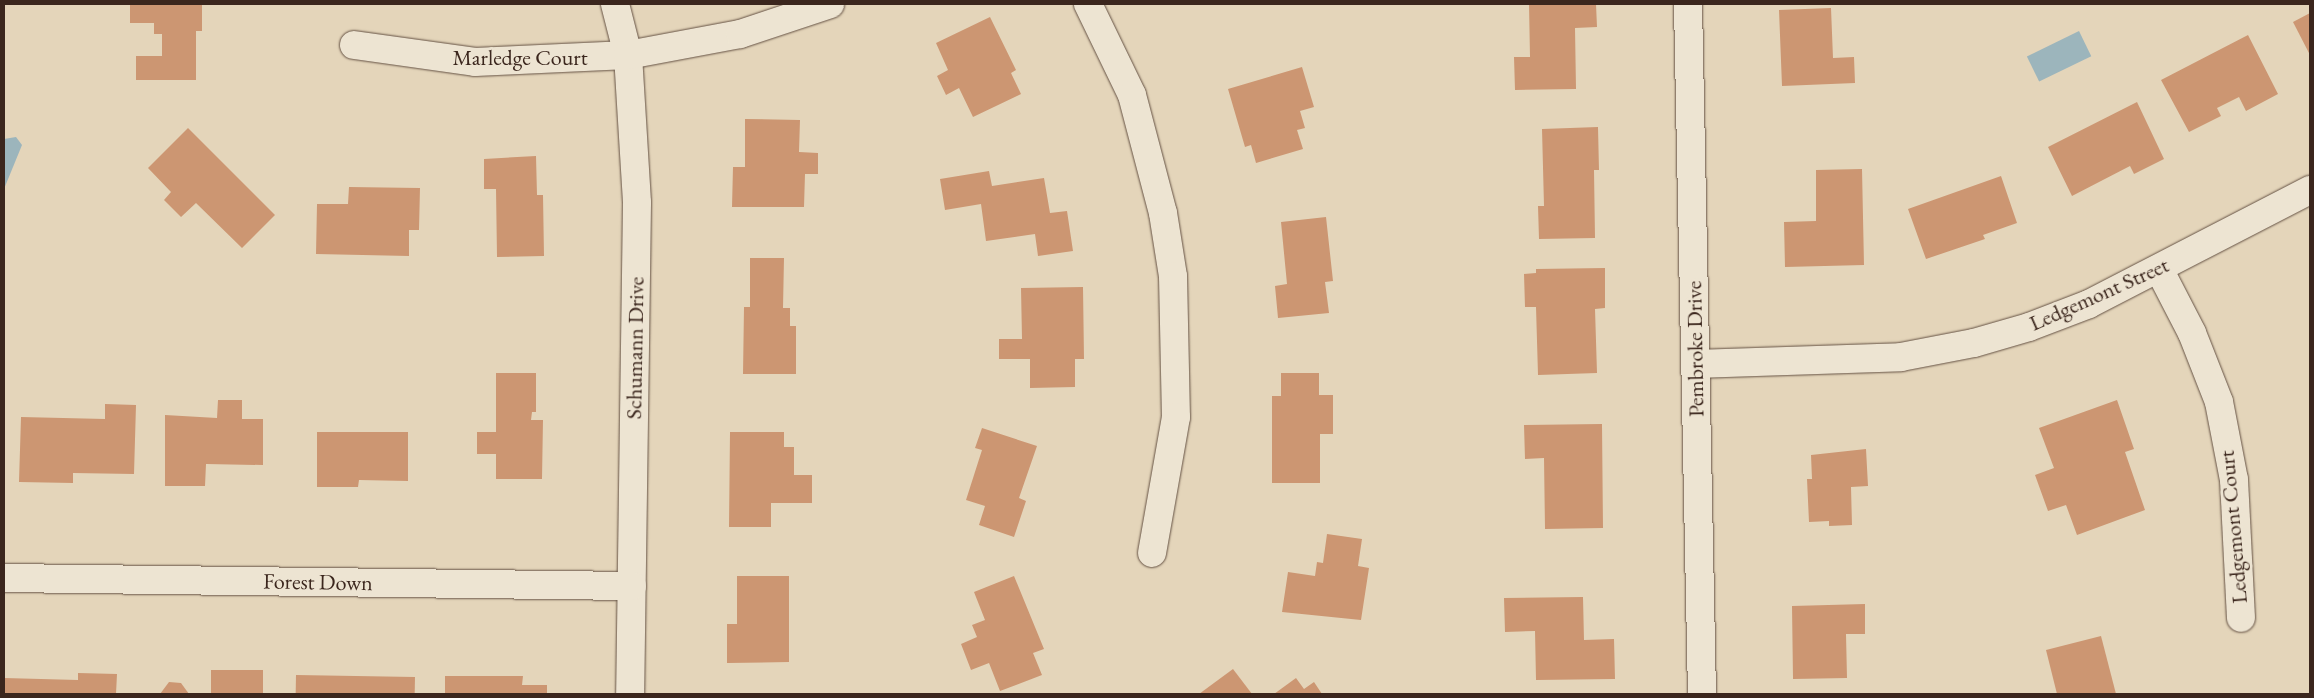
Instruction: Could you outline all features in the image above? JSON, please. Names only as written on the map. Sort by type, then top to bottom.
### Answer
[{"type":"street","name":"Schumann Drive","points":[[615,4],[628,55],[637,203],[630,694]]},
{"type":"street","name":"Marledge Court","points":[[354,45],[475,62],[628,55],[740,34],[830,4]]},
{"type":"street","points":[[1088,4],[1132,95],[1163,214],[1173,276],[1176,417],[1152,553]]},
{"type":"street","name":"Pembroke Drive","points":[[1688,4],[1702,694]]},
{"type":"street","name":"Ledgemont Street","points":[[1695,364],[1901,357],[1974,343],[2029,328],[2089,304],[2310,190]]},
{"type":"street","name":"Ledgemont Court","points":[[2159,269],[2192,333],[2219,402],[2234,480],[2241,618]]},
{"type":"street","name":"Forest Down","points":[[4,578],[632,586]]},
{"type":"water","points":[[2079,31],[2091,56],[2039,82],[2027,56]]},
{"type":"water","points":[[16,137],[22,145],[4,189],[4,139]]},
{"type":"building","points":[[130,4],[202,4],[202,31],[196,31],[196,80],[136,80],[136,56],[162,56],[162,34],[154,34],[154,23],[130,23]]},
{"type":"building","points":[[1529,4],[1596,4],[1597,27],[1575,28],[1576,89],[1515,90],[1514,57],[1530,57]]},
{"type":"building","points":[[1831,8],[1833,58],[1854,57],[1855,83],[1782,86],[1779,10]]},
{"type":"building","points":[[2310,13],[2310,55],[2293,22]]},
{"type":"building","points":[[990,17],[1016,70],[1011,73],[1021,94],[973,117],[959,88],[946,95],[937,76],[948,70],[936,43]]},
{"type":"building","points":[[2248,35],[2278,94],[2246,111],[2239,97],[2217,108],[2221,116],[2189,132],[2161,80]]},
{"type":"building","points":[[1302,67],[1314,107],[1300,111],[1305,128],[1297,130],[1303,149],[1256,163],[1251,145],[1245,147],[1228,89]]},
{"type":"building","points":[[2137,102],[2164,159],[2134,174],[2130,166],[2072,196],[2048,147]]},
{"type":"building","points":[[745,119],[800,120],[799,152],[818,153],[818,174],[805,174],[804,207],[732,207],[733,167],[745,167]]},
{"type":"building","points":[[1598,127],[1599,170],[1594,170],[1595,238],[1539,239],[1538,206],[1544,206],[1542,129]]},
{"type":"building","points":[[188,128],[275,215],[242,248],[196,203],[181,217],[164,200],[171,192],[148,168]]},
{"type":"building","points":[[536,156],[537,195],[543,195],[544,256],[497,257],[496,189],[484,189],[484,159]]},
{"type":"building","points":[[1862,169],[1864,265],[1785,267],[1784,222],[1816,221],[1816,170]]},
{"type":"building","points":[[989,171],[992,186],[1044,178],[1050,213],[1067,211],[1073,251],[1038,256],[1035,234],[986,241],[981,204],[945,210],[940,179]]},
{"type":"building","points":[[2001,176],[2017,223],[1983,235],[1985,239],[1926,259],[1908,209]]},
{"type":"building","points":[[349,187],[420,188],[419,230],[409,230],[409,256],[316,254],[317,204],[348,204]]},
{"type":"building","points":[[1326,217],[1333,281],[1325,282],[1329,313],[1278,318],[1275,286],[1287,284],[1281,222]]},
{"type":"building","points":[[750,258],[784,258],[783,308],[790,308],[790,326],[796,326],[796,374],[743,374],[744,307],[750,307]]},
{"type":"building","points":[[1605,268],[1605,308],[1595,309],[1597,373],[1538,375],[1536,307],[1525,307],[1524,274],[1536,273],[1536,269]]},
{"type":"building","points":[[1083,287],[1084,359],[1075,359],[1075,387],[1030,388],[1030,359],[999,359],[999,339],[1022,339],[1021,288]]},
{"type":"building","points":[[496,373],[536,373],[536,412],[532,412],[531,420],[543,420],[542,479],[496,479],[496,454],[477,454],[477,432],[496,432]]},
{"type":"building","points":[[1281,373],[1319,373],[1319,395],[1333,395],[1333,434],[1320,434],[1320,483],[1272,483],[1272,396],[1281,396]]},
{"type":"building","points":[[218,400],[242,400],[242,419],[263,419],[263,465],[206,464],[205,486],[165,486],[165,415],[217,418]]},
{"type":"building","points":[[2117,400],[2134,449],[2125,452],[2145,510],[2077,535],[2066,505],[2048,511],[2035,475],[2054,468],[2039,428]]},
{"type":"building","points":[[105,404],[136,405],[134,474],[73,473],[73,483],[19,482],[21,417],[105,419]]},
{"type":"building","points":[[1602,424],[1603,528],[1545,529],[1544,458],[1525,459],[1524,425]]},
{"type":"building","points":[[982,428],[1037,446],[1019,498],[1026,501],[1014,537],[979,525],[985,506],[966,500],[982,450],[975,448]]},
{"type":"building","points":[[317,432],[408,432],[408,481],[359,480],[358,487],[317,487]]},
{"type":"building","points":[[730,432],[784,432],[784,447],[794,447],[794,475],[812,475],[812,503],[771,503],[771,527],[729,527]]},
{"type":"building","points":[[1866,449],[1868,486],[1851,487],[1852,525],[1829,526],[1829,521],[1809,522],[1807,479],[1812,479],[1811,455]]},
{"type":"building","points":[[1327,534],[1362,539],[1358,566],[1369,568],[1361,620],[1282,612],[1288,572],[1315,576],[1317,562],[1323,563]]},
{"type":"building","points":[[737,576],[789,576],[789,662],[727,663],[727,624],[737,624]]},
{"type":"building","points":[[1014,576],[1044,649],[1033,653],[1042,675],[1000,691],[989,663],[971,670],[961,644],[977,637],[972,625],[985,620],[974,592]]},
{"type":"building","points":[[1583,597],[1584,640],[1614,639],[1615,679],[1536,680],[1535,631],[1505,632],[1504,598]]},
{"type":"building","points":[[1865,604],[1865,634],[1846,634],[1847,678],[1793,679],[1792,606]]},
{"type":"building","points":[[2101,636],[2116,694],[2057,694],[2046,650]]},
{"type":"building","points":[[1233,669],[1252,694],[1199,694]]},
{"type":"building","points":[[211,670],[263,670],[263,694],[211,694]]},
{"type":"building","points":[[78,673],[117,674],[116,694],[4,694],[4,678],[78,680]]},
{"type":"building","points":[[296,675],[415,677],[415,694],[296,694]]},
{"type":"building","points":[[445,676],[523,676],[522,685],[547,685],[547,694],[445,694]]},
{"type":"building","points":[[1296,678],[1304,689],[1314,682],[1322,694],[1274,694]]},
{"type":"building","points":[[169,682],[181,683],[189,694],[160,694]]}]
